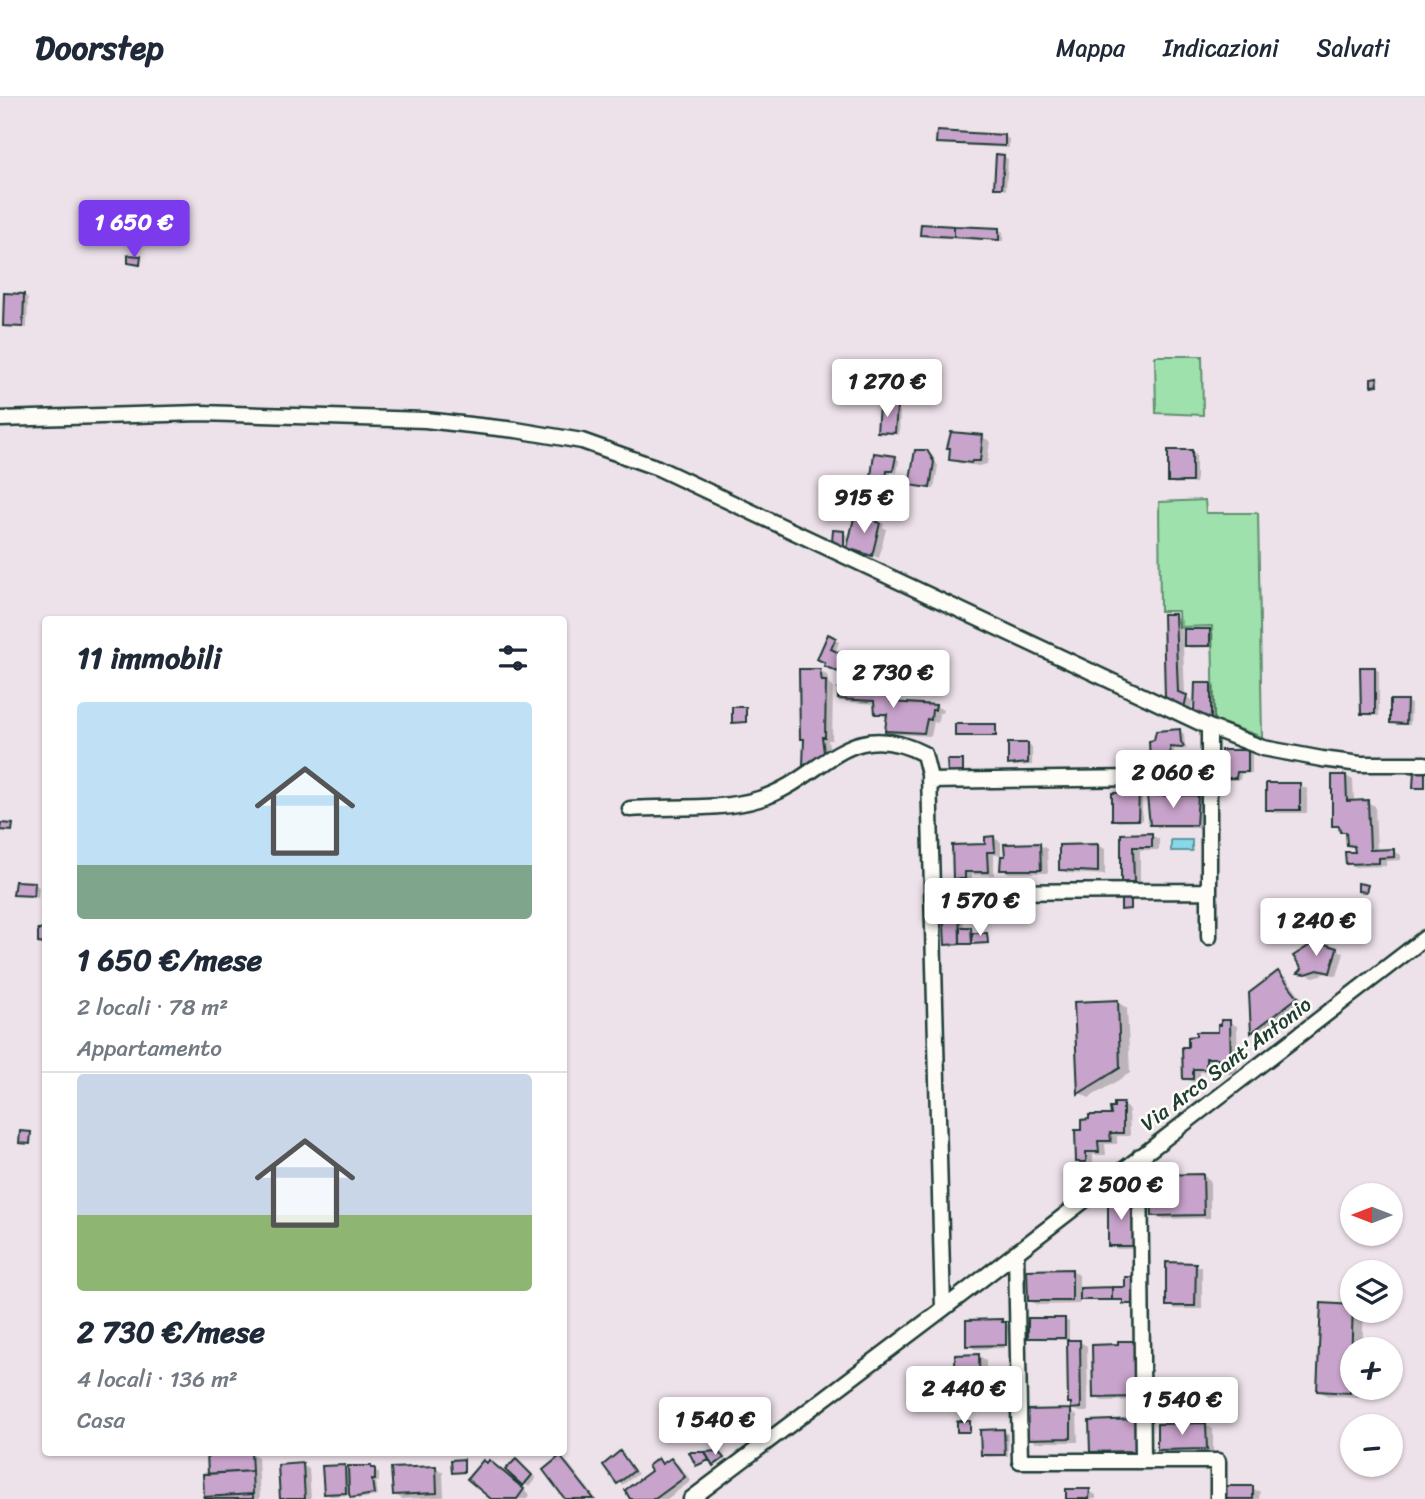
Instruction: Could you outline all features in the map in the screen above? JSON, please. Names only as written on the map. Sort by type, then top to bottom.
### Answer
[{"type":"street","points":[[0,419],[201,413],[425,420],[516,430],[582,442],[658,468],[1209,727],[1263,748],[1360,764],[1425,764]]},
{"type":"street","points":[[1209,727],[1209,937]]},
{"type":"street","points":[[630,809],[721,806],[758,800],[791,785],[834,753],[860,742],[903,743],[924,754],[929,781],[933,892],[943,1309]]},
{"type":"street","points":[[929,781],[1210,777]]},
{"type":"street","points":[[933,892],[1209,891]]},
{"type":"street","name":"Via Arco Sant'Antonio","points":[[691,1499],[887,1352],[1425,938]]},
{"type":"street","points":[[1140,1156],[1143,1460]]},
{"type":"street","points":[[1016,1252],[1020,1461],[1218,1461],[1218,1499]]},
{"type":"green space","points":[[1155,356],[1202,356],[1203,415],[1156,413]]},
{"type":"green space","points":[[1205,500],[1206,513],[1258,513],[1262,737],[1214,720],[1212,626],[1179,627],[1178,611],[1160,611],[1159,502]]},
{"type":"water","points":[[1171,840],[1192,840],[1192,851],[1171,851]]},
{"type":"building","points":[[937,131],[1005,135],[1005,146],[936,143]]},
{"type":"building","points":[[996,154],[1004,155],[1002,188],[994,188]]},
{"type":"building","points":[[921,224],[954,226],[954,237],[920,235]]},
{"type":"building","points":[[954,226],[999,228],[999,240],[954,237]]},
{"type":"building","points":[[128,255],[141,256],[140,265],[128,263]]},
{"type":"building","points":[[4,293],[24,294],[23,327],[3,326]]},
{"type":"building","points":[[1377,377],[1378,385],[1371,386],[1371,378]]},
{"type":"building","points":[[936,386],[935,398],[918,398],[918,388]]},
{"type":"building","points":[[879,406],[897,407],[895,433],[877,432]]},
{"type":"building","points":[[951,432],[983,435],[980,461],[971,463],[949,460],[950,448],[947,448]]},
{"type":"building","points":[[915,450],[927,450],[934,462],[930,488],[909,485]]},
{"type":"building","points":[[1168,450],[1192,450],[1192,482],[1168,482]]},
{"type":"building","points":[[874,453],[896,456],[893,471],[887,471],[883,496],[869,493]]},
{"type":"building","points":[[865,516],[878,519],[877,522],[880,523],[872,556],[847,548],[854,518],[864,520]]},
{"type":"building","points":[[833,530],[844,531],[844,547],[832,542]]},
{"type":"building","points":[[1163,614],[1175,614],[1178,692],[1187,695],[1184,708],[1165,698]]},
{"type":"building","points":[[1184,629],[1210,629],[1210,646],[1184,646]]},
{"type":"building","points":[[828,634],[836,638],[831,649],[845,656],[838,672],[824,666],[825,663],[817,659]]},
{"type":"building","points":[[1360,667],[1375,667],[1375,714],[1361,714]]},
{"type":"building","points":[[799,669],[820,669],[822,681],[826,681],[825,737],[822,737],[824,752],[813,765],[803,765]]},
{"type":"building","points":[[1195,683],[1211,683],[1211,719],[1194,711]]},
{"type":"building","points":[[838,689],[893,693],[891,702],[936,705],[935,710],[932,710],[931,720],[927,719],[924,733],[885,731],[887,714],[875,714],[874,701],[838,699]]},
{"type":"building","points":[[1390,700],[1407,700],[1406,724],[1390,723]]},
{"type":"building","points":[[732,707],[746,707],[746,722],[732,723]]},
{"type":"building","points":[[955,724],[996,724],[996,736],[955,736]]},
{"type":"building","points":[[1180,729],[1184,746],[1170,747],[1171,762],[1150,761],[1149,741],[1154,740],[1156,731]]},
{"type":"building","points":[[1008,743],[1028,743],[1028,763],[1008,765]]},
{"type":"building","points":[[1221,750],[1248,750],[1248,772],[1237,772],[1236,778],[1222,778]]},
{"type":"building","points":[[947,760],[963,760],[963,775],[948,775]]},
{"type":"building","points":[[1414,771],[1425,771],[1425,788],[1413,788]]},
{"type":"building","points":[[1332,775],[1346,775],[1347,801],[1368,800],[1370,850],[1394,849],[1394,857],[1379,858],[1379,863],[1346,864],[1345,852],[1355,852],[1354,846],[1347,845],[1346,832],[1340,832],[1339,826],[1332,826]]},
{"type":"building","points":[[1266,783],[1300,783],[1300,810],[1266,810]]},
{"type":"building","points":[[1139,792],[1138,820],[1112,820],[1112,793]]},
{"type":"building","points":[[1198,795],[1196,825],[1150,825],[1147,796]]},
{"type":"building","points":[[1,823],[13,824],[12,831],[0,830]]},
{"type":"building","points":[[1152,833],[1152,847],[1133,847],[1134,882],[1121,882],[1121,834]]},
{"type":"building","points":[[994,836],[995,852],[987,852],[988,872],[965,872],[965,879],[953,879],[952,845],[985,844],[985,837]]},
{"type":"building","points":[[1040,843],[1041,870],[1000,870],[1001,856],[1005,856],[1004,844]]},
{"type":"building","points":[[1098,844],[1098,872],[1059,870],[1059,845]]},
{"type":"building","points":[[15,881],[35,882],[34,896],[13,895]]},
{"type":"building","points":[[1358,883],[1368,885],[1366,892],[1358,891]]},
{"type":"building","points":[[1131,897],[1131,909],[1121,910],[1121,898]]},
{"type":"building","points":[[943,898],[959,898],[959,905],[943,906]]},
{"type":"building","points":[[959,905],[960,944],[945,945],[943,906]]},
{"type":"building","points":[[960,927],[971,927],[972,944],[960,944]]},
{"type":"building","points":[[38,929],[42,930],[42,944],[38,943]]},
{"type":"building","points":[[972,933],[987,933],[988,943],[972,944]]},
{"type":"building","points":[[1312,940],[1337,948],[1330,973],[1318,970],[1306,974],[1298,973],[1302,969],[1293,956],[1310,945]]},
{"type":"building","points":[[1278,971],[1298,997],[1251,1033],[1249,993]]},
{"type":"building","points":[[1118,1000],[1120,1068],[1078,1094],[1074,1002]]},
{"type":"building","points":[[1221,1020],[1230,1020],[1231,1070],[1218,1071],[1218,1058],[1206,1058],[1206,1069],[1193,1069],[1193,1079],[1183,1079],[1182,1047],[1188,1047],[1188,1037],[1196,1036],[1196,1032],[1218,1032]]},
{"type":"building","points":[[1114,1103],[1123,1103],[1123,1133],[1110,1133],[1111,1141],[1098,1141],[1099,1152],[1086,1152],[1086,1162],[1076,1162],[1075,1130],[1081,1130],[1081,1120],[1089,1119],[1089,1115],[1111,1115],[1110,1108],[1114,1108]]},
{"type":"building","points":[[20,1131],[31,1132],[30,1144],[19,1143]]},
{"type":"building","points":[[1203,1174],[1204,1215],[1152,1216],[1151,1175]]},
{"type":"building","points":[[1122,1194],[1133,1194],[1133,1246],[1108,1246],[1108,1201],[1122,1201]]},
{"type":"building","points":[[1166,1262],[1196,1263],[1195,1306],[1166,1306]]},
{"type":"building","points":[[1072,1269],[1072,1301],[1028,1301],[1027,1270]]},
{"type":"building","points":[[1125,1277],[1134,1277],[1135,1304],[1112,1300],[1112,1287],[1125,1287]]},
{"type":"building","points":[[1112,1287],[1112,1300],[1080,1300],[1080,1288]]},
{"type":"building","points":[[1321,1303],[1340,1304],[1340,1323],[1352,1323],[1352,1337],[1340,1337],[1340,1392],[1317,1391]]},
{"type":"building","points":[[1028,1318],[1065,1318],[1065,1338],[1028,1338]]},
{"type":"building","points":[[1002,1319],[1002,1322],[1006,1322],[1006,1345],[966,1346],[966,1320]]},
{"type":"building","points":[[1067,1340],[1080,1340],[1081,1408],[1071,1409],[1071,1403],[1068,1403]]},
{"type":"building","points":[[1118,1341],[1135,1341],[1137,1397],[1093,1398],[1092,1345],[1118,1344]]},
{"type":"building","points":[[979,1354],[980,1404],[956,1404],[955,1355]]},
{"type":"building","points":[[980,1378],[990,1378],[990,1404],[980,1404]]},
{"type":"building","points":[[1185,1387],[1205,1387],[1206,1403],[1185,1403]]},
{"type":"building","points":[[1071,1409],[1071,1438],[1027,1439],[1027,1410]]},
{"type":"building","points":[[1135,1419],[1136,1451],[1090,1452],[1089,1421]]},
{"type":"building","points":[[957,1421],[970,1421],[970,1432],[957,1432]]},
{"type":"building","points":[[1206,1423],[1207,1449],[1157,1450],[1157,1424]]},
{"type":"building","points":[[1004,1429],[1005,1455],[981,1455],[980,1430]]},
{"type":"building","points":[[620,1451],[634,1471],[617,1484],[603,1465]]},
{"type":"building","points":[[718,1451],[724,1458],[713,1466],[705,1452]]},
{"type":"building","points":[[689,1452],[705,1452],[709,1460],[696,1466]]},
{"type":"building","points":[[207,1456],[251,1456],[252,1471],[208,1474]]},
{"type":"building","points":[[560,1456],[594,1499],[565,1499],[543,1470]]},
{"type":"building","points":[[658,1458],[662,1464],[671,1458],[685,1477],[655,1499],[630,1499],[625,1490],[651,1471],[648,1466]]},
{"type":"building","points":[[464,1459],[464,1472],[452,1473],[451,1460]]},
{"type":"building","points":[[516,1459],[532,1475],[523,1486],[505,1470]]},
{"type":"building","points":[[483,1460],[487,1463],[489,1460],[524,1489],[517,1499],[491,1499],[467,1479]]},
{"type":"building","points":[[303,1463],[305,1499],[280,1499],[278,1465]]},
{"type":"building","points":[[345,1465],[346,1493],[324,1494],[322,1466]]},
{"type":"building","points":[[348,1466],[375,1468],[375,1480],[372,1480],[374,1494],[351,1498]]},
{"type":"building","points":[[436,1466],[437,1493],[393,1495],[391,1468]]},
{"type":"building","points":[[252,1471],[253,1494],[204,1497],[203,1474]]},
{"type":"building","points":[[1226,1486],[1253,1486],[1253,1499],[1226,1499]]},
{"type":"building","points":[[1066,1489],[1090,1489],[1089,1499],[1066,1499]]},
{"type":"building","points":[[253,1494],[253,1499],[204,1499],[204,1497]]}]
